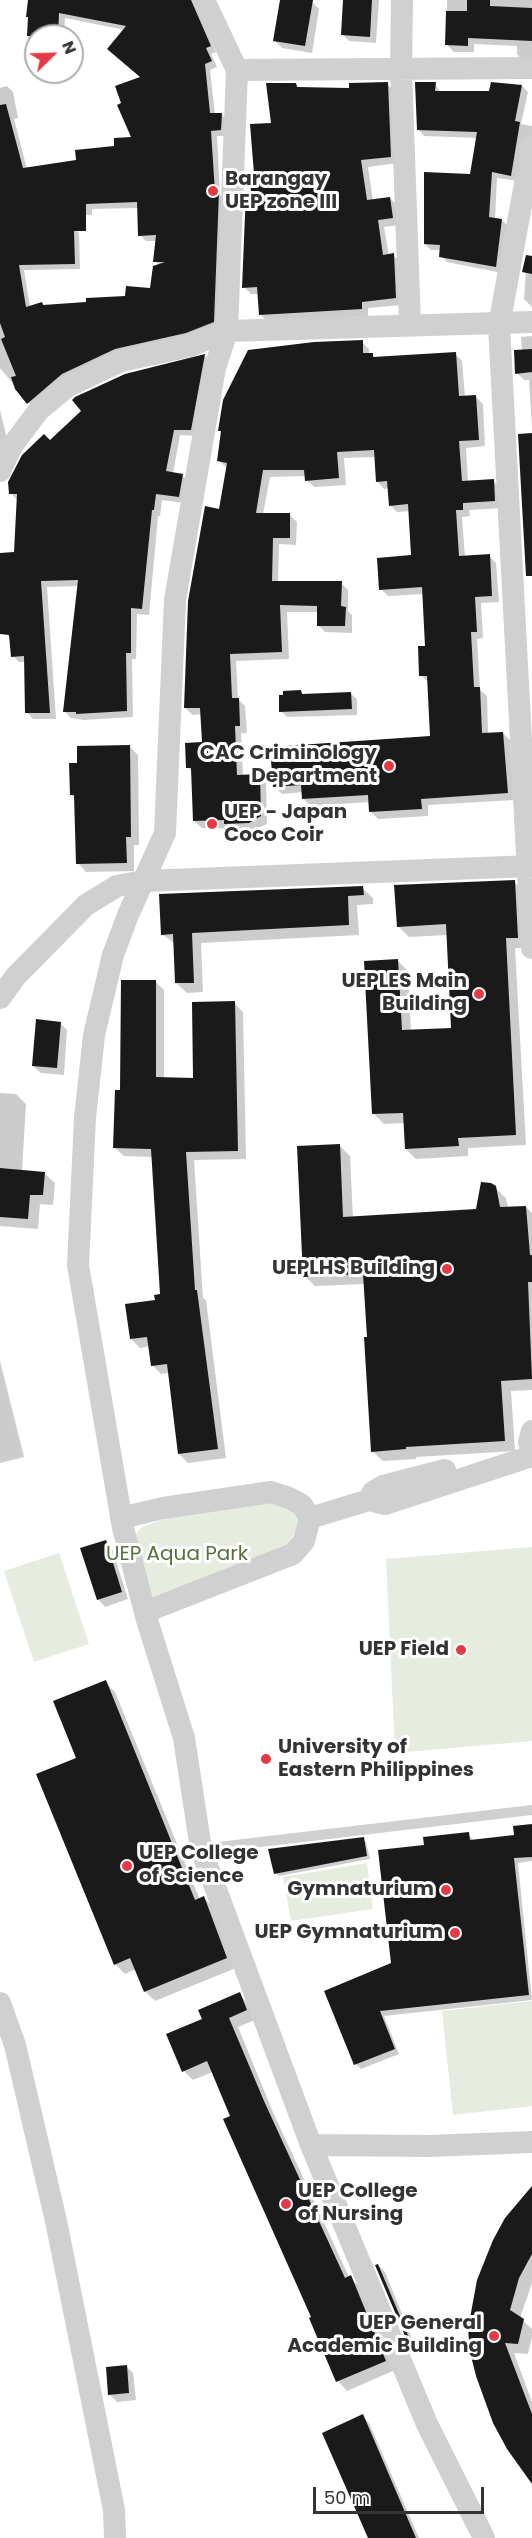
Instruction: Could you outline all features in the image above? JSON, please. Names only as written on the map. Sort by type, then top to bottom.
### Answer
[{"type":"street","points":[[204,0],[237,70],[227,331],[215,368],[175,600],[165,833],[113,955],[94,1035],[85,1118],[78,1265],[121,1518],[145,1612],[184,1738],[201,1849],[311,2145],[427,2424],[484,2538]]},
{"type":"street","points":[[402,0],[401,71],[410,325]]},
{"type":"street","points":[[237,70],[532,69]]},
{"type":"street","points":[[532,146],[499,325],[530,866],[532,948]]},
{"type":"street","points":[[0,471],[12,446],[39,410],[68,386],[121,361],[190,346],[227,331],[410,325],[499,325],[532,322]]},
{"type":"street","points":[[0,998],[16,976],[86,905],[117,886],[143,881],[530,866]]},
{"type":"street","points":[[310,1518],[369,1500],[374,1492],[383,1486],[531,1448]]},
{"type":"street","points":[[121,1518],[163,1508],[271,1492],[302,1505],[310,1518],[310,1526],[303,1541],[293,1554],[145,1612]]},
{"type":"street","points":[[0,2003],[15,2045],[56,2221],[114,2510],[115,2538]]},
{"type":"street","points":[[311,2145],[430,2146],[532,2142]]},
{"type":"lane","points":[[201,1849],[532,1810]]},
{"type":"green space","name":"UEP Aqua Park","points":[[262,1494],[298,1510],[301,1525],[282,1551],[151,1603],[135,1535],[142,1527]]},
{"type":"green space","name":"UEP Field","points":[[532,1547],[532,1741],[395,1753],[386,1559]]},
{"type":"green space","points":[[59,1553],[89,1644],[34,1662],[4,1571]]},
{"type":"green space","points":[[367,1863],[373,1909],[291,1921],[283,1877]]},
{"type":"green space","points":[[532,2001],[532,2106],[453,2115],[442,2011]]},
{"type":"building","points":[[28,0],[191,0],[211,46],[206,48],[212,61],[205,64],[210,113],[222,113],[221,130],[211,131],[215,192],[219,192],[214,322],[186,333],[115,349],[62,374],[27,404],[15,389],[11,377],[16,376],[1,339],[5,337],[0,323],[0,105],[6,104],[23,168],[76,160],[75,150],[114,146],[114,138],[131,137],[117,105],[121,103],[115,86],[140,77],[107,49],[126,26],[59,13],[59,24],[28,24],[28,17],[26,17]],"holes":[[[137,202],[138,236],[156,235],[153,262],[165,262],[153,266],[150,288],[126,286],[125,296],[86,298],[86,302],[43,305],[42,302],[26,307],[19,265],[75,264],[74,231],[86,231],[86,204]]]},
{"type":"building","points":[[280,0],[313,0],[305,46],[273,41]]},
{"type":"building","points":[[343,0],[372,0],[370,37],[341,35]]},
{"type":"building","points":[[467,0],[490,0],[490,6],[532,8],[532,41],[468,38],[468,46],[445,45],[446,11],[467,11]]},
{"type":"building","points":[[388,82],[391,157],[361,160],[367,200],[390,197],[393,218],[378,220],[383,255],[394,253],[396,298],[362,302],[362,309],[259,315],[257,287],[242,288],[246,191],[251,191],[249,174],[254,174],[250,124],[271,123],[266,83],[296,83],[297,87],[349,88],[349,83]]},
{"type":"building","points":[[415,82],[436,82],[435,91],[489,91],[491,82],[522,85],[515,121],[520,122],[511,176],[492,172],[489,217],[502,219],[496,267],[439,257],[440,245],[424,244],[424,172],[470,174],[477,132],[417,130]]},
{"type":"building","points":[[526,255],[532,256],[532,274],[522,272]]},
{"type":"building","points":[[363,340],[363,353],[373,353],[373,357],[456,352],[459,396],[476,395],[479,440],[459,441],[462,481],[494,479],[495,501],[463,503],[463,510],[456,510],[459,556],[490,554],[492,596],[475,597],[477,632],[471,632],[474,687],[480,687],[482,733],[503,732],[508,793],[421,799],[422,809],[369,812],[368,795],[302,799],[301,785],[273,787],[270,747],[430,736],[427,676],[419,676],[418,646],[425,646],[422,587],[379,590],[377,558],[411,555],[408,504],[389,506],[387,481],[376,482],[374,450],[337,452],[339,478],[305,481],[304,470],[263,470],[256,513],[290,513],[290,538],[273,538],[272,581],[342,581],[341,606],[346,607],[345,626],[317,626],[317,606],[280,605],[282,652],[230,654],[232,698],[239,698],[240,726],[235,726],[237,775],[260,774],[261,816],[249,823],[224,824],[224,820],[193,821],[191,768],[186,768],[185,743],[202,742],[200,708],[184,708],[188,601],[205,506],[219,509],[227,463],[217,461],[221,431],[218,431],[223,400],[248,350],[314,342]]},
{"type":"building","points":[[532,349],[532,372],[515,374],[514,350]]},
{"type":"building","points":[[205,354],[191,430],[174,430],[166,471],[183,474],[179,497],[156,494],[154,510],[152,510],[142,609],[131,608],[131,653],[126,653],[127,711],[76,714],[76,712],[63,712],[78,580],[41,581],[50,713],[25,713],[24,656],[11,657],[9,635],[0,634],[0,553],[14,552],[17,494],[9,494],[8,482],[22,455],[44,434],[50,440],[81,411],[72,400],[75,397],[125,374]]},
{"type":"building","points":[[532,433],[532,576],[526,576],[518,434]]},
{"type":"building","points":[[301,690],[302,694],[351,692],[352,709],[279,712],[279,695],[283,695],[283,691]]},
{"type":"building","points":[[130,745],[131,837],[126,837],[127,863],[76,864],[74,795],[70,795],[69,763],[77,763],[77,746]]},
{"type":"building","name":"UEPLES Main Building","points":[[515,880],[518,938],[506,938],[516,1135],[458,1138],[459,1146],[405,1149],[403,1113],[372,1114],[364,961],[398,959],[402,1030],[451,1028],[446,924],[397,927],[394,885]]},
{"type":"building","points":[[363,886],[364,895],[348,896],[349,925],[192,933],[194,983],[175,983],[173,934],[161,935],[159,894]]},
{"type":"building","points":[[121,980],[156,980],[156,1077],[193,1078],[192,1002],[235,1001],[238,1151],[186,1152],[195,1290],[197,1290],[218,1449],[178,1454],[167,1364],[151,1366],[147,1337],[130,1339],[125,1304],[155,1300],[154,1295],[160,1294],[151,1149],[113,1148],[115,1090],[120,1090]]},
{"type":"building","points":[[36,1019],[61,1022],[57,1068],[32,1066]]},
{"type":"building","points":[[340,1144],[343,1217],[476,1209],[481,1182],[496,1186],[500,1207],[526,1206],[530,1255],[532,1255],[532,1282],[528,1282],[532,1379],[501,1381],[505,1441],[406,1447],[406,1449],[371,1452],[364,1337],[367,1337],[363,1274],[303,1277],[297,1146]]},
{"type":"building","points":[[0,1168],[45,1172],[43,1195],[30,1195],[28,1219],[0,1217]]},
{"type":"building","points":[[106,1540],[122,1592],[97,1600],[80,1548]]},
{"type":"building","name":"UEP College of Science","points":[[106,1680],[195,1900],[204,1896],[227,1958],[144,1992],[130,1958],[114,1965],[36,1774],[76,1758],[53,1701]]},
{"type":"building","name":"UEP Gymnaturium","points":[[532,1824],[532,1857],[514,1858],[529,1995],[380,2011],[395,2049],[354,2065],[324,1991],[391,1963],[378,1850],[424,1845],[423,1837],[469,1832],[470,1840],[514,1835],[513,1826]]},
{"type":"building","points":[[364,1837],[367,1856],[274,1874],[268,1849]]},
{"type":"building","points":[[240,1992],[247,2010],[229,2018],[264,2101],[345,2278],[351,2275],[386,2361],[336,2382],[309,2318],[311,2317],[223,2119],[230,2116],[207,2061],[182,2072],[166,2034],[202,2019],[198,2010]]},
{"type":"building","name":"UEP General Academic Building","points":[[532,2186],[532,2254],[519,2278],[510,2310],[524,2319],[518,2344],[505,2343],[532,2414],[532,2484],[507,2449],[493,2423],[476,2376],[470,2352],[468,2329],[477,2280],[493,2240],[505,2218]]},
{"type":"building","points":[[378,2264],[413,2347],[411,2350],[375,2265]]},
{"type":"building","points":[[127,2365],[129,2393],[108,2395],[106,2367]]},
{"type":"building","points":[[363,2414],[416,2538],[368,2538],[322,2433]]},
{"type":"place","name":"Barangay UEP zone III","points":[[213,191]]},
{"type":"place","name":"CAC Criminology Department","points":[[389,766]]},
{"type":"place","name":"UEP - Japan Coco Coir","points":[[212,824]]},
{"type":"place","name":"UEPLES Main Building","points":[[479,994]]},
{"type":"place","name":"UEPLHS Building","points":[[447,1269]]},
{"type":"place","name":"UEP Field","points":[[461,1650]]},
{"type":"place","name":"University of Eastern Philippines","points":[[266,1759]]},
{"type":"place","name":"UEP College of Science","points":[[127,1866]]},
{"type":"place","name":"Gymnaturium","points":[[446,1890]]},
{"type":"place","name":"UEP Gymnaturium","points":[[455,1933]]},
{"type":"place","name":"UEP College of Nursing","points":[[286,2204]]},
{"type":"place","name":"UEP General Academic Building","points":[[494,2336]]}]
